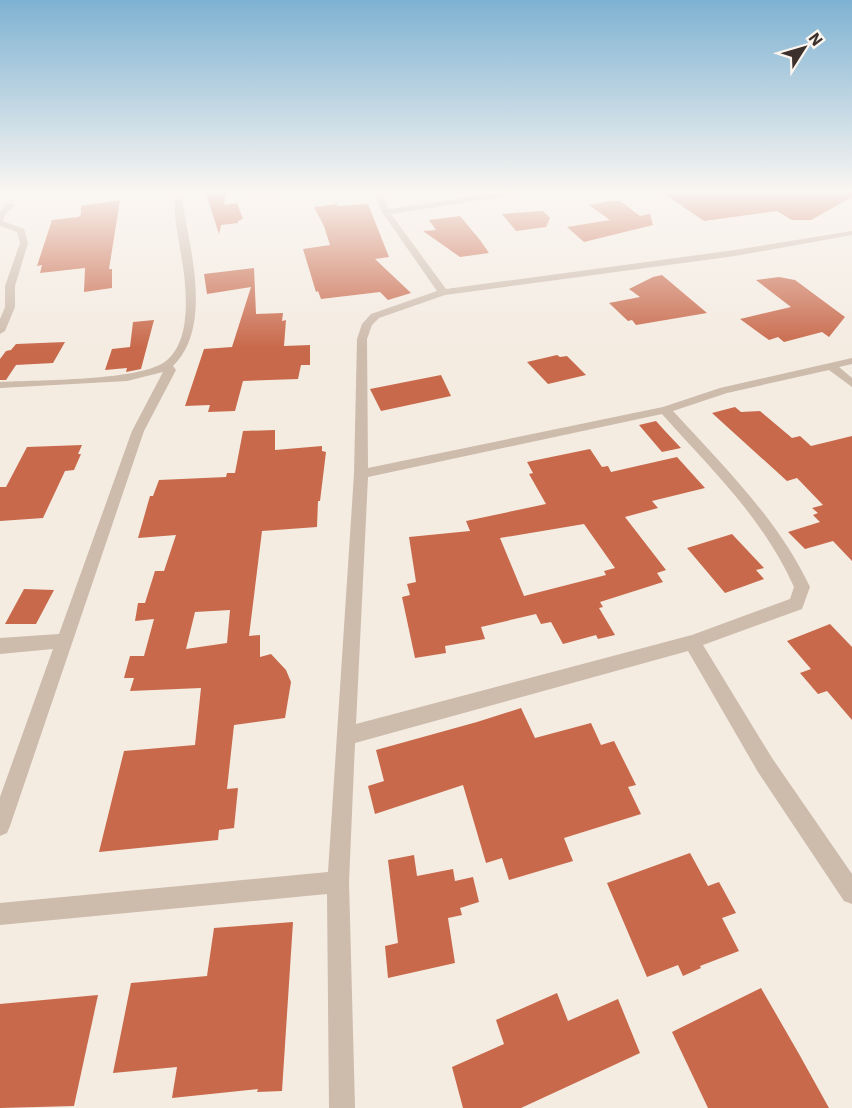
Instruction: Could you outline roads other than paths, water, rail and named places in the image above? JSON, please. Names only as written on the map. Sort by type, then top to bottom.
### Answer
[{"type":"street","points":[[0,331],[10,307],[10,286],[23,245]]},
{"type":"street","points":[[0,385],[127,378],[144,375],[167,365],[179,354],[186,339],[190,306],[183,245]]},
{"type":"street","points":[[409,245],[443,292]]},
{"type":"street","points":[[342,1108],[338,882],[361,474],[362,339],[367,324],[375,316],[443,292],[783,245]]},
{"type":"street","points":[[361,474],[665,410],[724,390],[852,361]]},
{"type":"street","points":[[0,826],[138,431],[170,370],[167,365]]},
{"type":"street","points":[[831,366],[852,384]]},
{"type":"street","points":[[346,736],[692,642],[796,604],[802,587],[793,564],[764,520],[665,410]]},
{"type":"street","points":[[0,646],[65,641]]},
{"type":"street","points":[[692,642],[765,765],[852,894]]},
{"type":"street","points":[[0,915],[338,882]]}]
